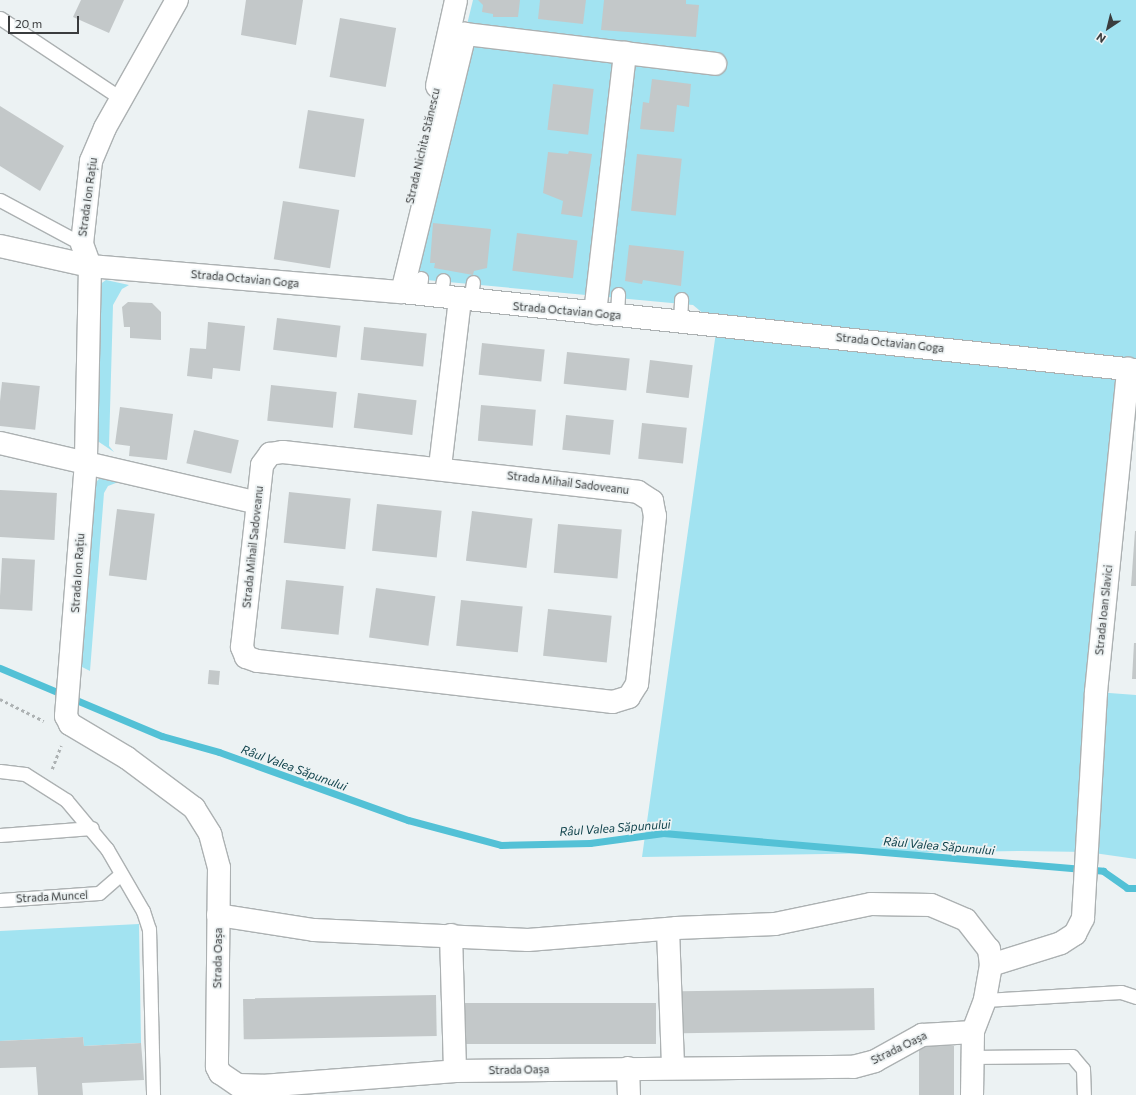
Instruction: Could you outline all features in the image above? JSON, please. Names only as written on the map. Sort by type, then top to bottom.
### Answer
[{"type":"street","name":"Strada Ion Rațiu","points":[[68,716],[86,462],[90,266],[82,244],[91,161],[122,99],[177,0]]},
{"type":"street","name":"Strada Nichita Stănescu","points":[[435,291],[456,0]]},
{"type":"street","points":[[440,468],[435,291],[465,34],[513,33],[626,47],[703,62]]},
{"type":"street","points":[[595,313],[600,214],[603,187],[612,117],[627,95],[626,47]]},
{"type":"street","name":"Strada Octavian Goga","points":[[0,246],[90,266],[435,291],[595,313],[618,305],[680,321],[1132,370]]},
{"type":"street","name":"Strada Ioan Slavici","points":[[991,965],[1061,943],[1074,934],[1083,918],[1096,692],[1132,370]]},
{"type":"street","points":[[0,443],[257,503]]},
{"type":"street","name":"Strada Mihail Sadoveanu","points":[[277,453],[440,468],[638,492],[652,501],[655,516],[637,684],[629,697],[613,702],[257,661],[246,656],[242,647],[257,503],[262,465],[270,454],[277,453]]},
{"type":"street","name":"Strada Oașa","points":[[68,716],[194,808],[210,834],[219,868],[217,1067],[227,1081],[238,1085],[262,1090],[455,1071],[628,1068],[853,1067],[875,1061],[922,1035],[973,1032]]},
{"type":"street","points":[[218,915],[314,930],[451,935],[528,940],[668,929],[775,924],[871,904],[931,905],[966,920],[979,933],[989,949],[991,965],[985,1000],[973,1032],[970,1057],[972,1095]]},
{"type":"street","points":[[668,929],[673,1068]]},
{"type":"street","points":[[451,935],[455,1071]]},
{"type":"street","points":[[628,1068],[629,1095]]},
{"type":"lane","points":[[0,18],[122,99]]},
{"type":"lane","points":[[0,200],[82,244]]},
{"type":"lane","points":[[680,321],[681,300]]},
{"type":"lane","points":[[0,770],[24,774],[46,784],[92,828],[143,911],[149,929],[153,1095]]},
{"type":"lane","points":[[0,835],[92,828]]},
{"type":"lane","name":"Strada Muncel","points":[[0,900],[99,893],[120,875]]},
{"type":"lane","points":[[985,1000],[1121,992],[1136,997]]},
{"type":"lane","points":[[970,1057],[1072,1056],[1083,1069],[1084,1095]]},
{"type":"path","points":[[0,699],[30,717],[68,716],[46,784]]},
{"type":"shaded area","points":[[473,0],[1136,0],[1136,370],[1096,692],[1136,695],[1136,859],[1087,852],[1021,851],[642,857],[717,325],[693,305],[405,278]]},
{"type":"shaded area","points":[[106,280],[129,285],[122,289],[113,305],[109,446],[114,452],[96,440],[99,285]]},
{"type":"shaded area","points":[[108,477],[121,481],[108,486],[104,493],[90,671],[80,666],[92,486],[99,479]]},
{"type":"shaded area","points":[[139,924],[141,1043],[84,1046],[83,1037],[0,1041],[0,931]]},
{"type":"building","points":[[81,0],[124,0],[109,33],[73,17]]},
{"type":"building","points":[[246,0],[303,0],[296,45],[241,35]]},
{"type":"building","points":[[478,0],[520,0],[518,17],[493,17],[493,14],[482,12],[483,5]]},
{"type":"building","points":[[540,0],[586,0],[583,24],[538,19]]},
{"type":"building","points":[[604,0],[686,0],[686,4],[699,5],[696,37],[601,30]]},
{"type":"building","points":[[340,18],[396,28],[386,87],[330,77]]},
{"type":"building","points":[[652,79],[691,84],[689,107],[677,105],[674,132],[640,129],[643,102],[649,103]]},
{"type":"building","points":[[553,84],[594,89],[588,135],[547,130]]},
{"type":"building","points":[[0,106],[64,146],[40,191],[0,166]]},
{"type":"building","points":[[308,110],[364,119],[355,177],[299,168]]},
{"type":"building","points":[[569,151],[592,154],[582,217],[561,214],[563,201],[543,193],[548,152],[568,154]]},
{"type":"building","points":[[637,154],[682,159],[676,215],[631,211]]},
{"type":"building","points":[[283,201],[339,210],[330,268],[274,259]]},
{"type":"building","points":[[433,223],[491,229],[487,268],[474,271],[473,275],[434,268],[435,263],[430,263]]},
{"type":"building","points":[[517,233],[578,240],[573,278],[512,271]]},
{"type":"building","points":[[629,245],[684,251],[681,286],[643,280],[642,284],[625,281]]},
{"type":"building","points":[[128,302],[152,303],[161,312],[161,340],[130,338],[130,327],[124,327],[122,307]]},
{"type":"building","points":[[277,318],[341,326],[337,358],[273,350]]},
{"type":"building","points":[[208,322],[245,326],[240,371],[213,368],[212,379],[187,376],[190,348],[206,349]]},
{"type":"building","points":[[364,327],[427,334],[423,366],[361,360]]},
{"type":"building","points":[[482,343],[545,350],[541,381],[479,375]]},
{"type":"building","points":[[567,352],[630,359],[626,390],[564,384]]},
{"type":"building","points":[[650,360],[693,365],[689,398],[646,393]]},
{"type":"building","points":[[2,382],[40,386],[35,430],[0,426]]},
{"type":"building","points":[[271,385],[337,392],[333,428],[267,421]]},
{"type":"building","points":[[358,393],[417,400],[412,435],[354,428]]},
{"type":"building","points":[[481,405],[536,410],[533,446],[478,441]]},
{"type":"building","points":[[120,407],[173,414],[167,460],[129,456],[130,446],[115,444]]},
{"type":"building","points":[[566,415],[614,420],[610,455],[562,450]]},
{"type":"building","points":[[642,423],[687,428],[683,464],[638,459]]},
{"type":"building","points":[[194,430],[239,440],[231,473],[186,463]]},
{"type":"building","points":[[0,490],[57,493],[54,540],[0,537]]},
{"type":"building","points":[[289,492],[351,498],[345,549],[284,543]]},
{"type":"building","points":[[377,504],[442,511],[437,558],[372,551]]},
{"type":"building","points":[[117,509],[155,514],[147,580],[109,576]]},
{"type":"building","points":[[472,511],[533,518],[526,568],[466,561]]},
{"type":"building","points":[[558,524],[622,530],[617,578],[554,573]]},
{"type":"building","points":[[1135,531],[1136,586],[1131,586]]},
{"type":"building","points":[[2,558],[35,560],[32,611],[0,609]]},
{"type":"building","points":[[286,580],[344,586],[339,635],[281,629]]},
{"type":"building","points":[[376,588],[435,596],[428,646],[369,638]]},
{"type":"building","points":[[461,600],[523,606],[518,652],[456,646]]},
{"type":"building","points":[[548,609],[612,616],[607,662],[543,656]]},
{"type":"building","points":[[1134,643],[1136,643],[1136,679],[1132,679]]},
{"type":"building","points":[[209,670],[220,671],[219,685],[208,684]]},
{"type":"building","points":[[874,988],[875,1030],[682,1033],[681,991]]},
{"type":"building","points":[[436,995],[437,1036],[244,1039],[243,998]]},
{"type":"building","points":[[462,1003],[656,1003],[656,1044],[462,1044]]},
{"type":"building","points":[[83,1037],[84,1046],[141,1043],[144,1080],[82,1083],[83,1095],[38,1095],[36,1067],[0,1068],[0,1041]]},
{"type":"building","points":[[919,1046],[954,1046],[954,1095],[919,1095]]},
{"type":"waterway","name":"Râul Valea Săpunului","points":[[0,668],[162,736],[219,752],[408,820],[501,845],[590,843],[663,833],[1103,871],[1127,888],[1136,888]]}]
